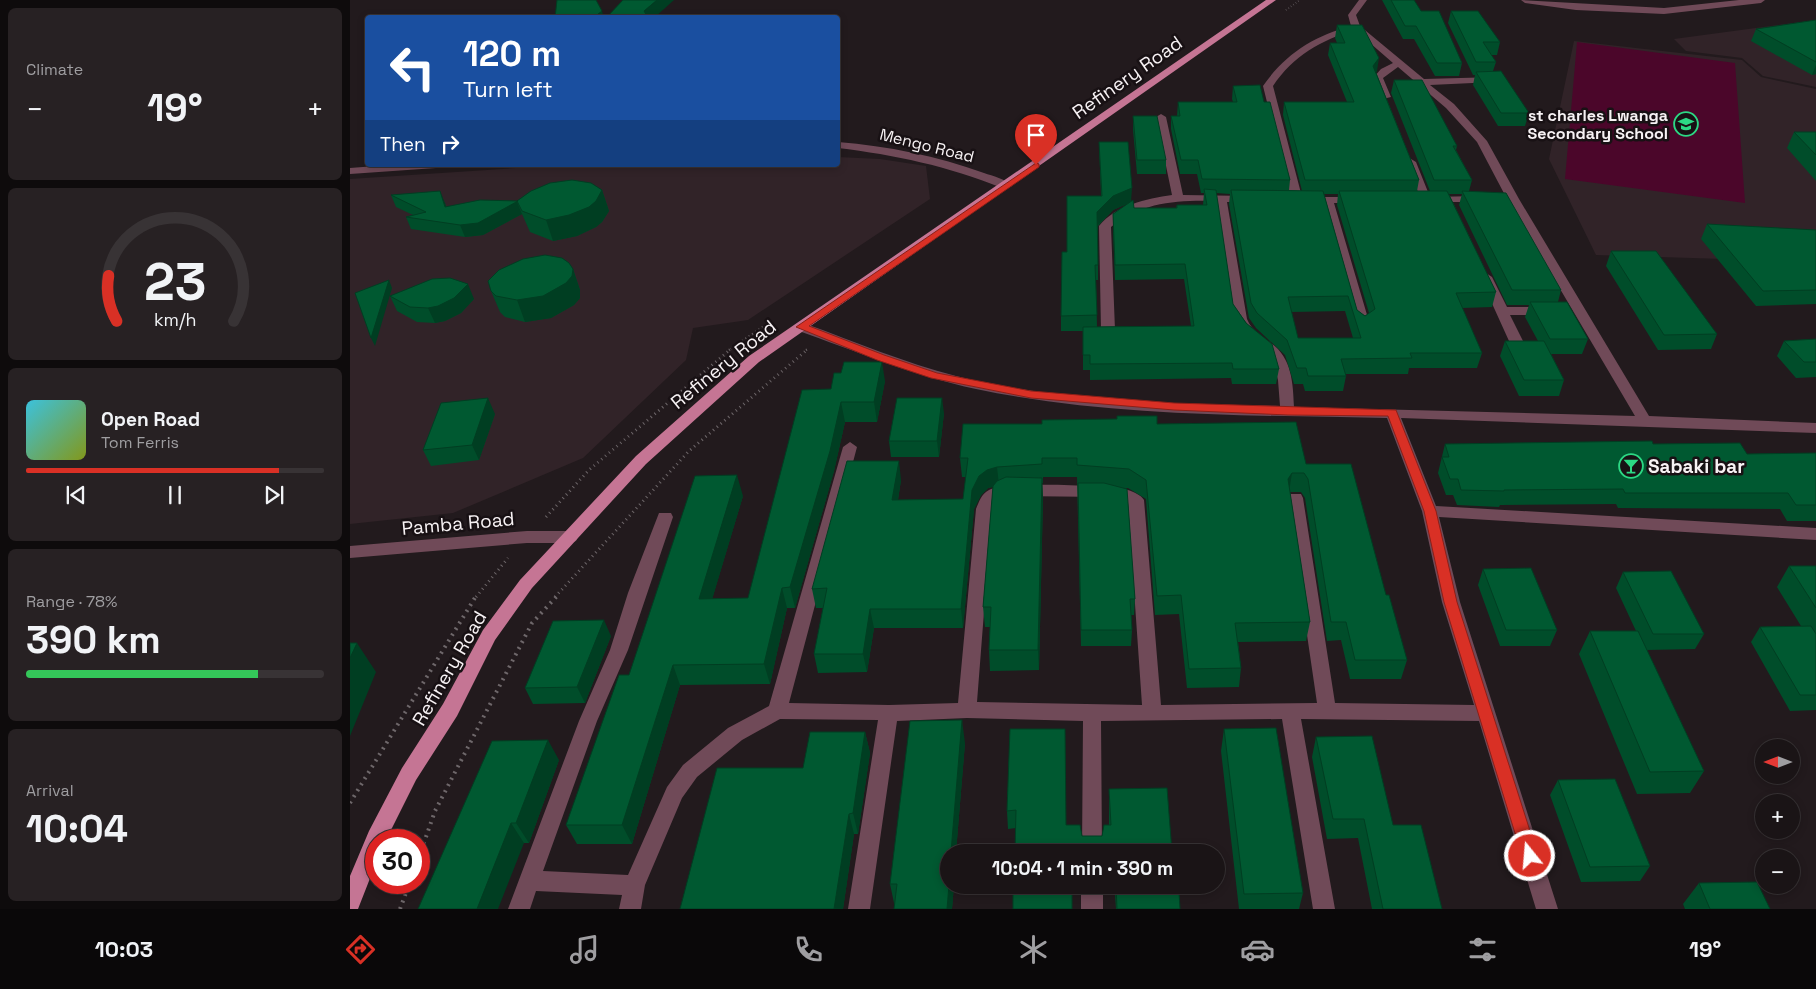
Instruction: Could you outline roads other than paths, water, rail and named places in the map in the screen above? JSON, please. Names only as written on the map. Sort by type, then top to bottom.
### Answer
[{"type":"main road","name":"Refinery Road","points":[[350,902],[376,838],[408,774],[450,710],[489,635],[526,584],[641,460],[700,405],[754,360],[1272,0]]},
{"type":"street","points":[[1363,0],[1352,15],[1356,27],[1397,64],[1423,82],[1461,117],[1482,142],[1513,199],[1645,420]]},
{"type":"street","points":[[1525,0],[1576,7],[1664,11],[1761,0]]},
{"type":"street","points":[[1356,27],[1329,33],[1302,49],[1276,73],[1268,86],[1292,199],[1367,200]]},
{"type":"street","points":[[1388,104],[1378,78],[1384,71],[1397,64]]},
{"type":"street","points":[[1423,82],[1466,76],[1499,79]]},
{"type":"street","points":[[1161,117],[1178,198]]},
{"type":"street","name":"Mengo Road","points":[[840,144],[897,151],[972,173],[1006,186]]},
{"type":"street","points":[[1406,148],[1421,200],[1513,199]]},
{"type":"street","points":[[350,171],[407,167]]},
{"type":"street","points":[[1108,330],[1105,226],[1120,212],[1134,206],[1178,198],[1259,199]]},
{"type":"street","points":[[1221,199],[1240,319],[1244,330],[1274,352],[1281,365],[1285,378],[1288,412]]},
{"type":"street","points":[[1449,199],[1457,216]]},
{"type":"street","points":[[1327,200],[1363,325]]},
{"type":"street","points":[[1482,268],[1516,341]]},
{"type":"street","points":[[1502,311],[1580,311]]},
{"type":"street","points":[[801,327],[881,358],[935,375],[1031,395],[1092,401],[1288,412],[1645,420],[1816,428]]},
{"type":"street","points":[[1392,413],[1430,511],[1451,602],[1547,909]]},
{"type":"street","points":[[778,711],[850,447]]},
{"type":"street","points":[[967,710],[984,509],[987,500],[994,494],[1027,491],[1116,493],[1136,500],[1152,711]]},
{"type":"street","points":[[1295,498],[1327,711]]},
{"type":"street","points":[[1430,511],[1816,534]]},
{"type":"street","points":[[519,909],[531,881],[588,721],[620,650],[637,593],[665,517]]},
{"type":"street","name":"Pamba Road","points":[[350,552],[527,537],[570,537]]},
{"type":"street","points":[[630,909],[634,886],[674,793],[690,771],[735,734],[778,711],[825,710],[889,714],[967,710],[1092,712],[1327,711],[1486,714]]},
{"type":"street","points":[[1290,711],[1324,909]]},
{"type":"street","points":[[1092,712],[1092,844]]},
{"type":"street","points":[[859,909],[889,714]]},
{"type":"street","points":[[531,881],[634,886]]},
{"type":"street","points":[[1092,894],[1092,909]]},
{"type":"place","name":"st charles Lwanga Secondary School","points":[[1686,124]]},
{"type":"place","name":"Sabaki bar","points":[[1631,466]]}]
